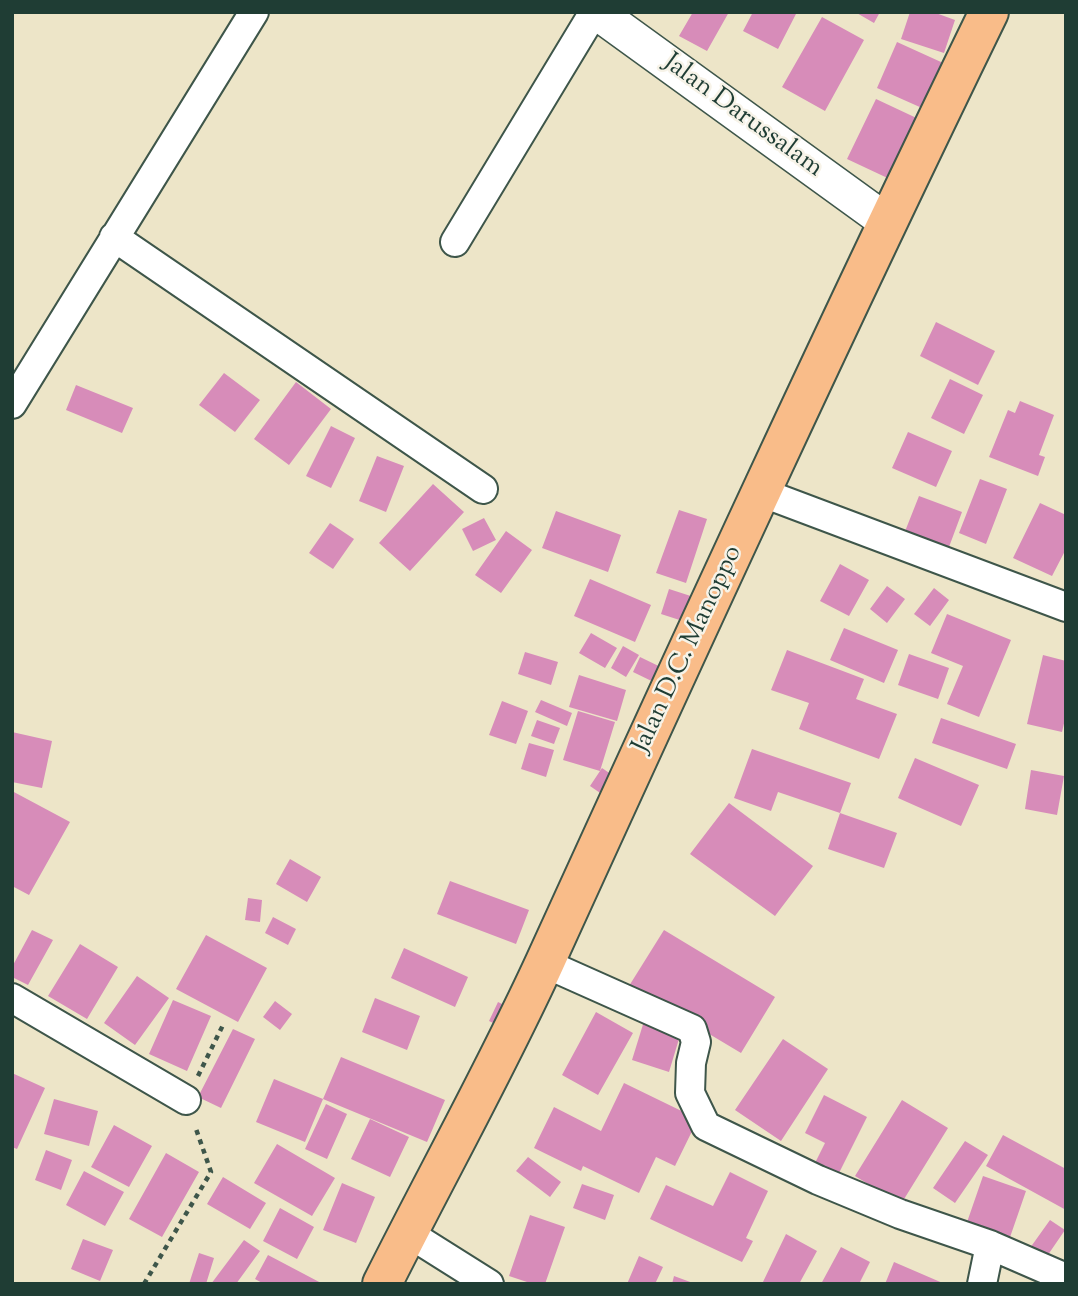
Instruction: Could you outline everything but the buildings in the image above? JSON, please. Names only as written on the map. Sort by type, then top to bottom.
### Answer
[{"type":"highway","name":"Jalan D.C. Manoppo","points":[[382,1284],[544,963],[598,840],[763,494],[887,222],[989,12]]},
{"type":"street","points":[[12,404],[254,12]]},
{"type":"street","points":[[455,242],[595,12]]},
{"type":"street","name":"Jalan Darussalam","points":[[595,12],[887,222]]},
{"type":"street","points":[[114,237],[483,489]]},
{"type":"street","points":[[763,494],[1066,607]]},
{"type":"street","points":[[544,963],[692,1029],[696,1042],[691,1063],[690,1093],[706,1126],[818,1180],[990,1245],[1066,1278]]},
{"type":"street","points":[[12,998],[186,1100]]},
{"type":"street","points":[[408,1233],[488,1284]]},
{"type":"street","points":[[982,1284],[990,1245]]},
{"type":"path","points":[[144,1284],[211,1172],[186,1100],[224,1023]]}]
